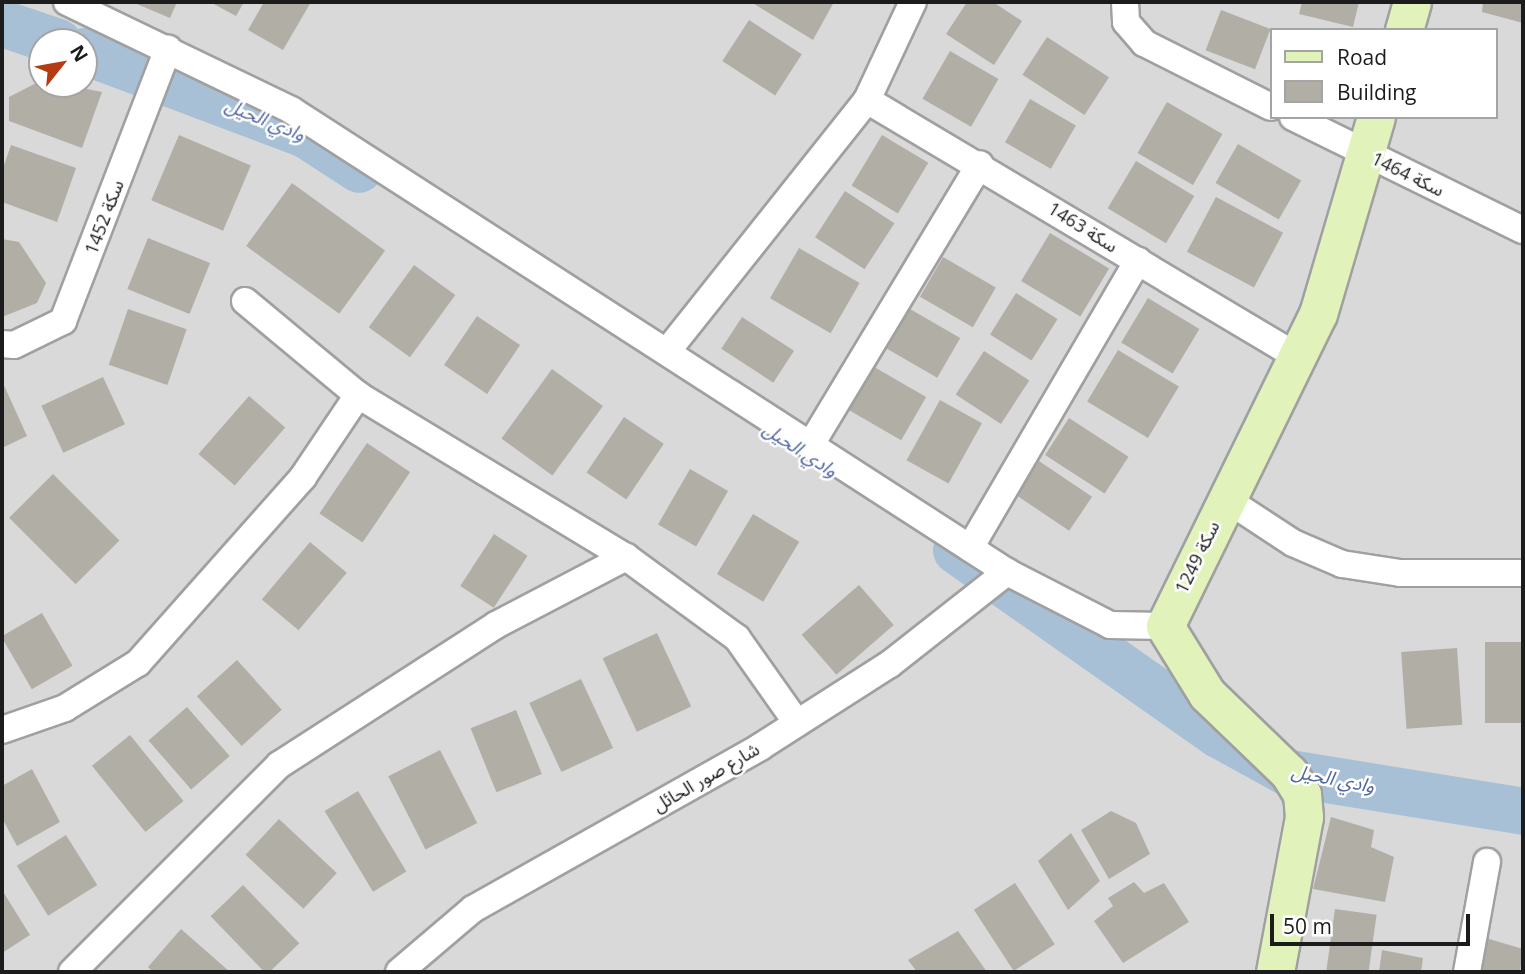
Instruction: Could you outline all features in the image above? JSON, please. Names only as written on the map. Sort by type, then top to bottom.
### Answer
[{"type":"street","points":[[67,2],[292,110],[669,349],[810,446],[1007,572],[1110,625],[1166,626],[1207,694],[1302,794],[1304,817],[1275,972]]},
{"type":"street","points":[[669,349],[867,100],[913,2]]},
{"type":"street","points":[[1125,2],[1126,22],[1144,43],[1270,106]]},
{"type":"street","points":[[1405,28],[1412,2]]},
{"type":"street","name":"سكة 1452","points":[[2,344],[14,345],[63,321],[168,50]]},
{"type":"street","name":"سكة 1463","points":[[867,100],[981,164],[1298,357]]},
{"type":"street","name":"سكة 1464","points":[[1297,119],[1523,230]]},
{"type":"street","name":"سكة 1249","points":[[1166,626],[1318,314],[1375,119]]},
{"type":"street","points":[[810,446],[981,164]]},
{"type":"street","points":[[970,548],[1138,261]]},
{"type":"street","points":[[245,301],[359,395],[626,557],[737,638],[797,723]]},
{"type":"street","points":[[2,730],[65,708],[138,663],[303,477],[359,395]]},
{"type":"street","points":[[1226,499],[1293,543],[1342,564],[1400,573],[1523,573]]},
{"type":"street","points":[[72,972],[279,765],[496,625],[626,557]]},
{"type":"street","name":"شارع صور الحائل","points":[[398,972],[473,909],[797,723],[890,664],[1007,572]]},
{"type":"street","points":[[1467,972],[1487,862]]},
{"type":"shaded area","points":[[2,2],[1523,2],[1523,972],[2,972]]},
{"type":"building","points":[[132,2],[177,2],[170,18]]},
{"type":"building","points":[[210,2],[244,2],[236,16]]},
{"type":"building","points":[[264,2],[311,2],[283,50],[248,30]]},
{"type":"building","points":[[751,2],[834,2],[813,40]]},
{"type":"building","points":[[967,2],[993,2],[1022,21],[994,65],[946,34]]},
{"type":"building","points":[[1302,2],[1359,2],[1353,27],[1299,14]]},
{"type":"building","points":[[1483,2],[1523,2],[1523,23],[1482,12]]},
{"type":"building","points":[[1221,10],[1270,29],[1255,69],[1206,50]]},
{"type":"building","points":[[749,20],[802,54],[775,95],[722,61]]},
{"type":"building","points":[[1047,37],[1109,77],[1085,115],[1022,75]]},
{"type":"building","points":[[950,51],[998,79],[971,127],[922,99]]},
{"type":"building","points":[[28,87],[28,98],[98,98],[98,91],[102,92],[82,148],[9,121],[9,97]]},
{"type":"building","points":[[1030,99],[1076,125],[1051,169],[1005,142]]},
{"type":"building","points":[[1167,102],[1222,134],[1193,185],[1138,153]]},
{"type":"building","points":[[179,135],[251,165],[223,231],[151,200]]},
{"type":"building","points":[[882,135],[928,163],[898,213],[852,186]]},
{"type":"building","points":[[1238,144],[1301,180],[1279,219],[1216,183]]},
{"type":"building","points":[[11,145],[76,168],[57,222],[2,202],[2,171]]},
{"type":"building","points":[[1136,161],[1194,196],[1166,243],[1108,208]]},
{"type":"building","points":[[292,183],[385,251],[339,314],[246,246]]},
{"type":"building","points":[[845,191],[894,223],[865,269],[815,237]]},
{"type":"building","points":[[1216,197],[1283,233],[1254,287],[1187,252]]},
{"type":"building","points":[[1050,233],[1109,269],[1080,317],[1021,281]]},
{"type":"building","points":[[148,238],[210,263],[190,314],[127,289]]},
{"type":"building","points":[[2,239],[19,242],[46,283],[37,303],[2,317]]},
{"type":"building","points":[[799,248],[860,283],[831,333],[770,298]]},
{"type":"building","points":[[943,257],[996,288],[973,327],[920,297]]},
{"type":"building","points":[[414,265],[455,295],[410,357],[369,327]]},
{"type":"building","points":[[1016,293],[1058,319],[1032,361],[990,335]]},
{"type":"building","points":[[1148,298],[1199,329],[1173,373],[1121,343]]},
{"type":"building","points":[[128,309],[187,329],[167,385],[109,365]]},
{"type":"building","points":[[910,309],[960,338],[937,378],[887,349]]},
{"type":"building","points":[[477,316],[520,345],[487,394],[444,365]]},
{"type":"building","points":[[742,317],[794,351],[773,383],[721,349]]},
{"type":"building","points":[[1118,350],[1179,387],[1148,438],[1087,401]]},
{"type":"building","points":[[984,351],[1029,380],[1001,424],[956,395]]},
{"type":"building","points":[[869,364],[926,397],[901,440],[844,407]]},
{"type":"building","points":[[552,369],[603,406],[552,476],[501,439]]},
{"type":"building","points":[[103,377],[125,424],[63,453],[41,406]]},
{"type":"building","points":[[2,381],[27,436],[2,448]]},
{"type":"building","points":[[249,396],[285,427],[235,486],[198,454]]},
{"type":"building","points":[[940,400],[982,423],[949,484],[907,460]]},
{"type":"building","points":[[624,417],[664,444],[626,499],[587,473]]},
{"type":"building","points":[[1069,418],[1129,457],[1105,494],[1045,455]]},
{"type":"building","points":[[367,443],[410,472],[363,543],[319,513]]},
{"type":"building","points":[[1039,461],[1092,497],[1069,531],[1016,495]]},
{"type":"building","points":[[690,469],[728,491],[696,546],[658,524]]},
{"type":"building","points":[[53,474],[119,540],[76,584],[9,518]]},
{"type":"building","points":[[753,514],[799,542],[763,602],[717,574]]},
{"type":"building","points":[[494,534],[528,556],[494,608],[460,586]]},
{"type":"building","points":[[310,542],[347,573],[299,630],[262,599]]},
{"type":"building","points":[[859,585],[894,625],[836,675],[802,635]]},
{"type":"building","points":[[42,613],[72,666],[32,689],[2,636]]},
{"type":"building","points":[[657,633],[691,706],[637,732],[603,658]]},
{"type":"building","points":[[1485,642],[1523,642],[1523,723],[1485,723]]},
{"type":"building","points":[[1457,648],[1462,725],[1407,729],[1401,652]]},
{"type":"building","points":[[237,660],[282,710],[242,746],[197,696]]},
{"type":"building","points":[[581,679],[613,748],[561,772],[529,703]]},
{"type":"building","points":[[187,707],[230,756],[191,790],[149,740]]},
{"type":"building","points":[[516,710],[542,774],[496,792],[471,728]]},
{"type":"building","points":[[130,735],[183,801],[145,832],[92,766]]},
{"type":"building","points":[[440,750],[477,823],[426,849],[388,776]]},
{"type":"building","points":[[32,769],[60,822],[17,846],[2,818],[2,786]]},
{"type":"building","points":[[358,791],[406,872],[373,892],[325,811]]},
{"type":"building","points":[[1111,811],[1136,823],[1150,854],[1109,879],[1081,830]]},
{"type":"building","points":[[1331,817],[1374,830],[1371,847],[1394,857],[1385,902],[1313,889]]},
{"type":"building","points":[[279,819],[337,873],[303,909],[246,855]]},
{"type":"building","points":[[1071,833],[1100,881],[1068,910],[1038,861]]},
{"type":"building","points":[[66,835],[97,885],[48,916],[17,866]]},
{"type":"building","points":[[1134,882],[1144,893],[1164,883],[1189,922],[1123,963],[1094,921],[1113,906],[1108,898]]},
{"type":"building","points":[[1015,883],[1055,944],[1014,971],[974,910]]},
{"type":"building","points":[[243,885],[299,943],[270,972],[264,972],[211,916]]},
{"type":"building","points":[[2,890],[30,935],[2,953]]},
{"type":"building","points":[[1335,909],[1377,915],[1369,972],[1326,971]]},
{"type":"building","points":[[181,929],[230,972],[153,972],[148,967]]},
{"type":"building","points":[[958,931],[987,972],[917,972],[908,960]]},
{"type":"building","points":[[1486,938],[1523,949],[1520,972],[1481,972]]},
{"type":"building","points":[[1382,950],[1423,958],[1421,972],[1379,972]]},
{"type":"waterway","name":"وادي الحيل","points":[[2,23],[28,32]]},
{"type":"waterway","name":"وادي الحيل","points":[[98,56],[305,134],[359,169]]},
{"type":"waterway","name":"وادي الحيل","points":[[956,550],[1218,734],[1289,773],[1523,811]]}]
